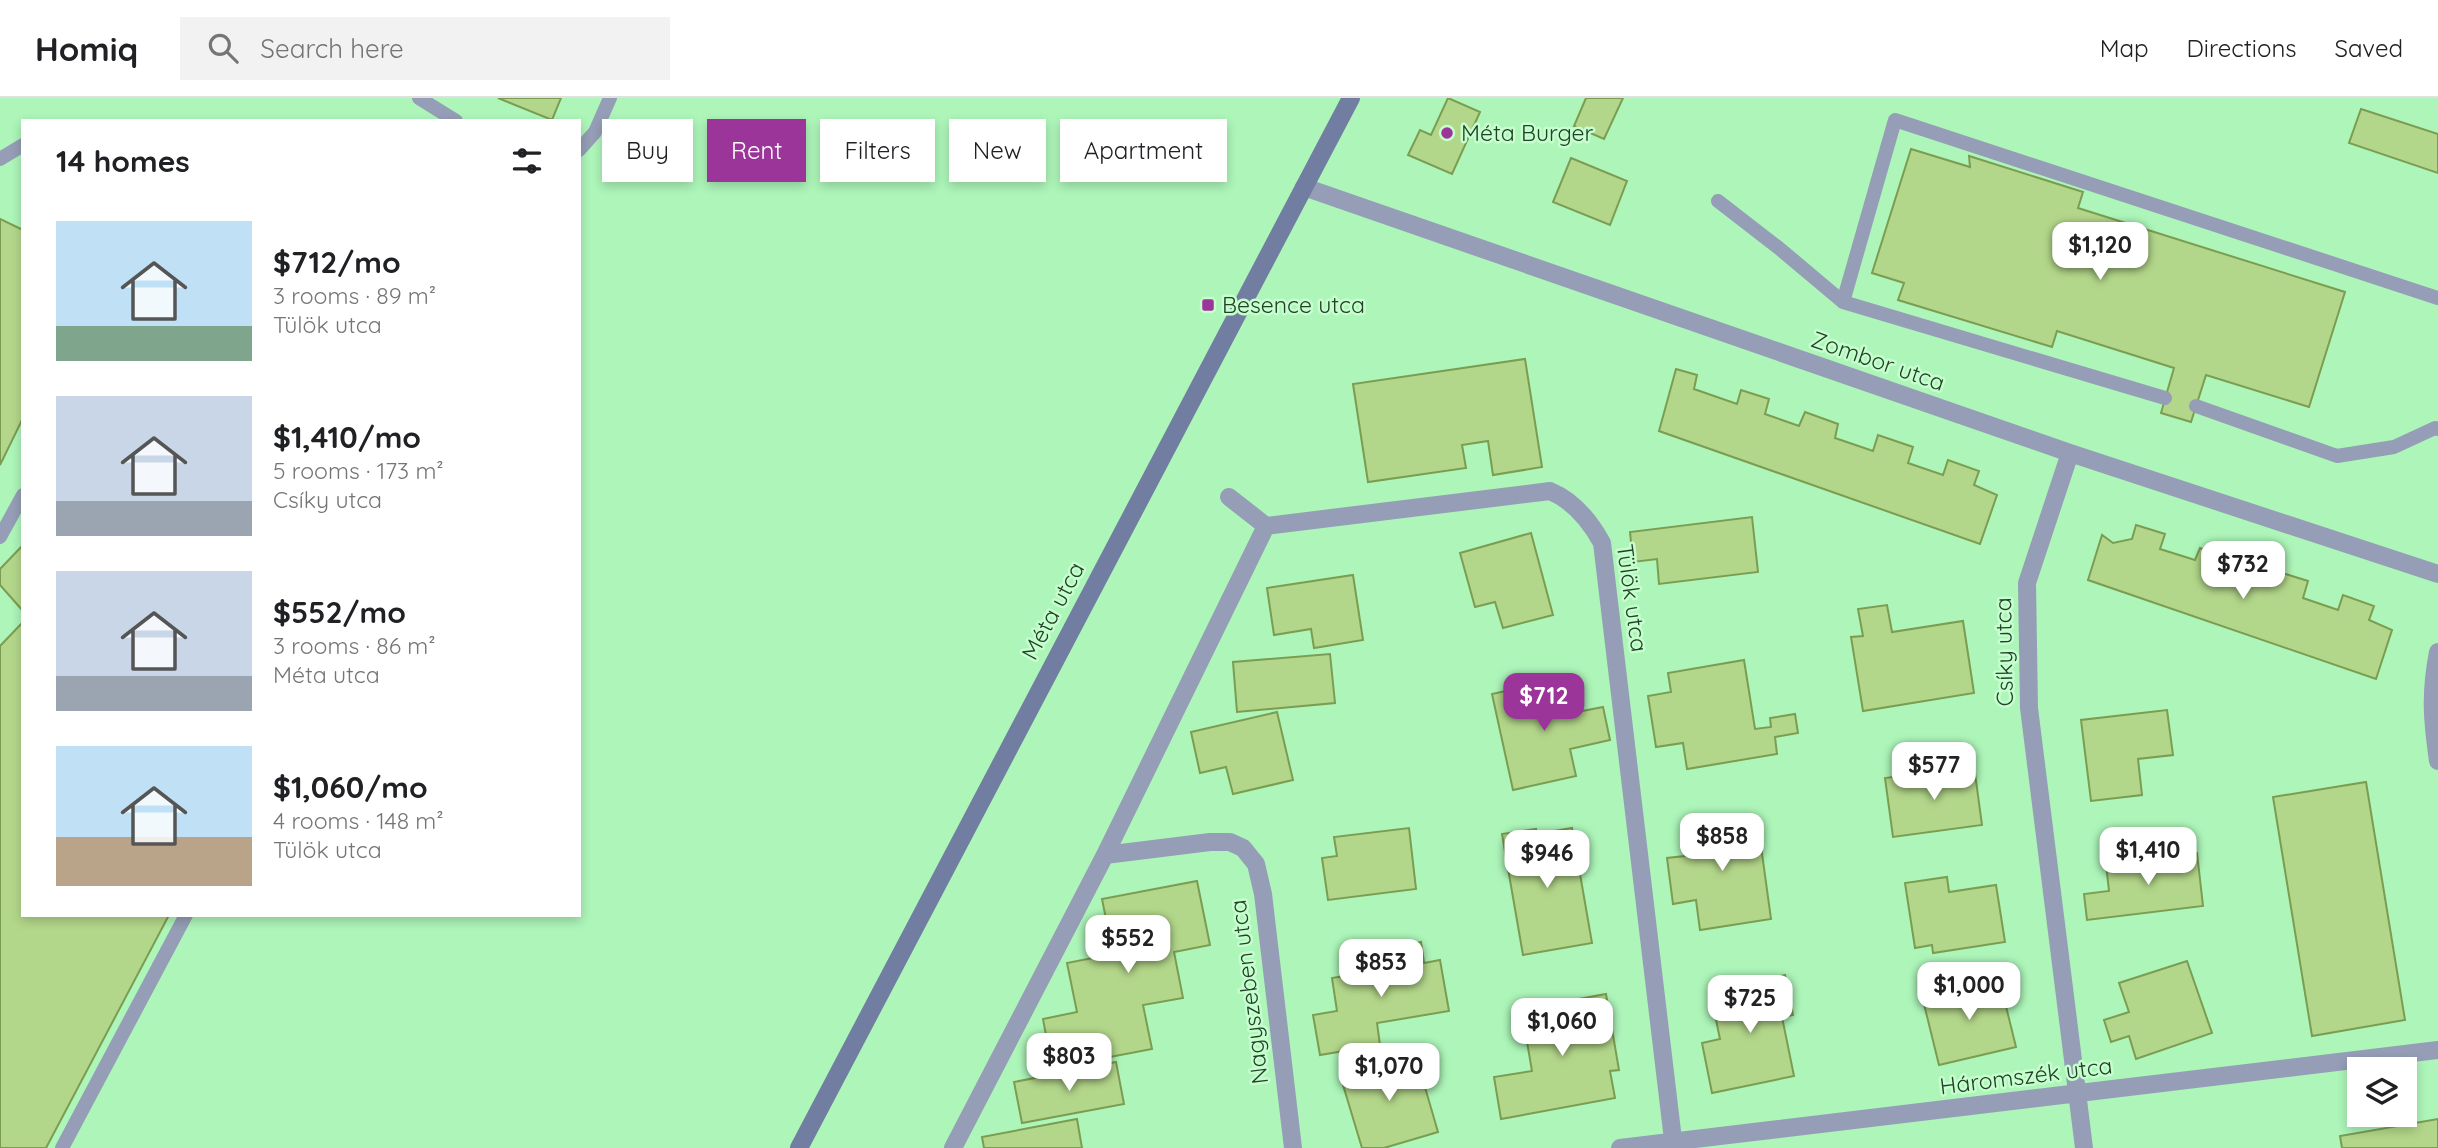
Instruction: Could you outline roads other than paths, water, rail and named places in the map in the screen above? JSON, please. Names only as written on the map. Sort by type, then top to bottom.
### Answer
[{"type":"main road","name":"Méta utca","points":[[799,1148],[1351,98]]},
{"type":"street","name":"Zombor utca","points":[[1304,187],[2070,453],[2438,574]]},
{"type":"street","name":"Csíky utca","points":[[2070,453],[2027,583],[2029,708],[2084,1148]]},
{"type":"street","name":"Tülök utca","points":[[1266,526],[1550,491],[1561,495],[1590,521],[1602,543],[1674,1145]]},
{"type":"street","points":[[953,1148],[1105,855],[1266,526],[1229,497]]},
{"type":"street","points":[[2438,652],[2431,713],[2438,761]]},
{"type":"street","name":"Nagyszeben utca","points":[[1105,855],[1230,842],[1243,848],[1256,864],[1263,894],[1293,1148]]},
{"type":"street","name":"Háromszék utca","points":[[1620,1148],[1674,1145],[2438,1050]]},
{"type":"lane","points":[[419,98],[453,119]]},
{"type":"lane","points":[[581,148],[595,132],[610,98]]},
{"type":"lane","points":[[1843,302],[1895,120],[2438,298]]},
{"type":"lane","points":[[0,159],[21,146]]},
{"type":"lane","points":[[1718,201],[1843,302],[2165,398]]},
{"type":"lane","points":[[2196,406],[2337,456],[2394,447],[2438,429]]},
{"type":"lane","points":[[0,537],[21,499]]},
{"type":"lane","points":[[62,1148],[185,917]]},
{"type":"place","name":"Méta Burger","points":[[1447,133]]},
{"type":"place","name":"Besence utca","points":[[1208,305]]}]
